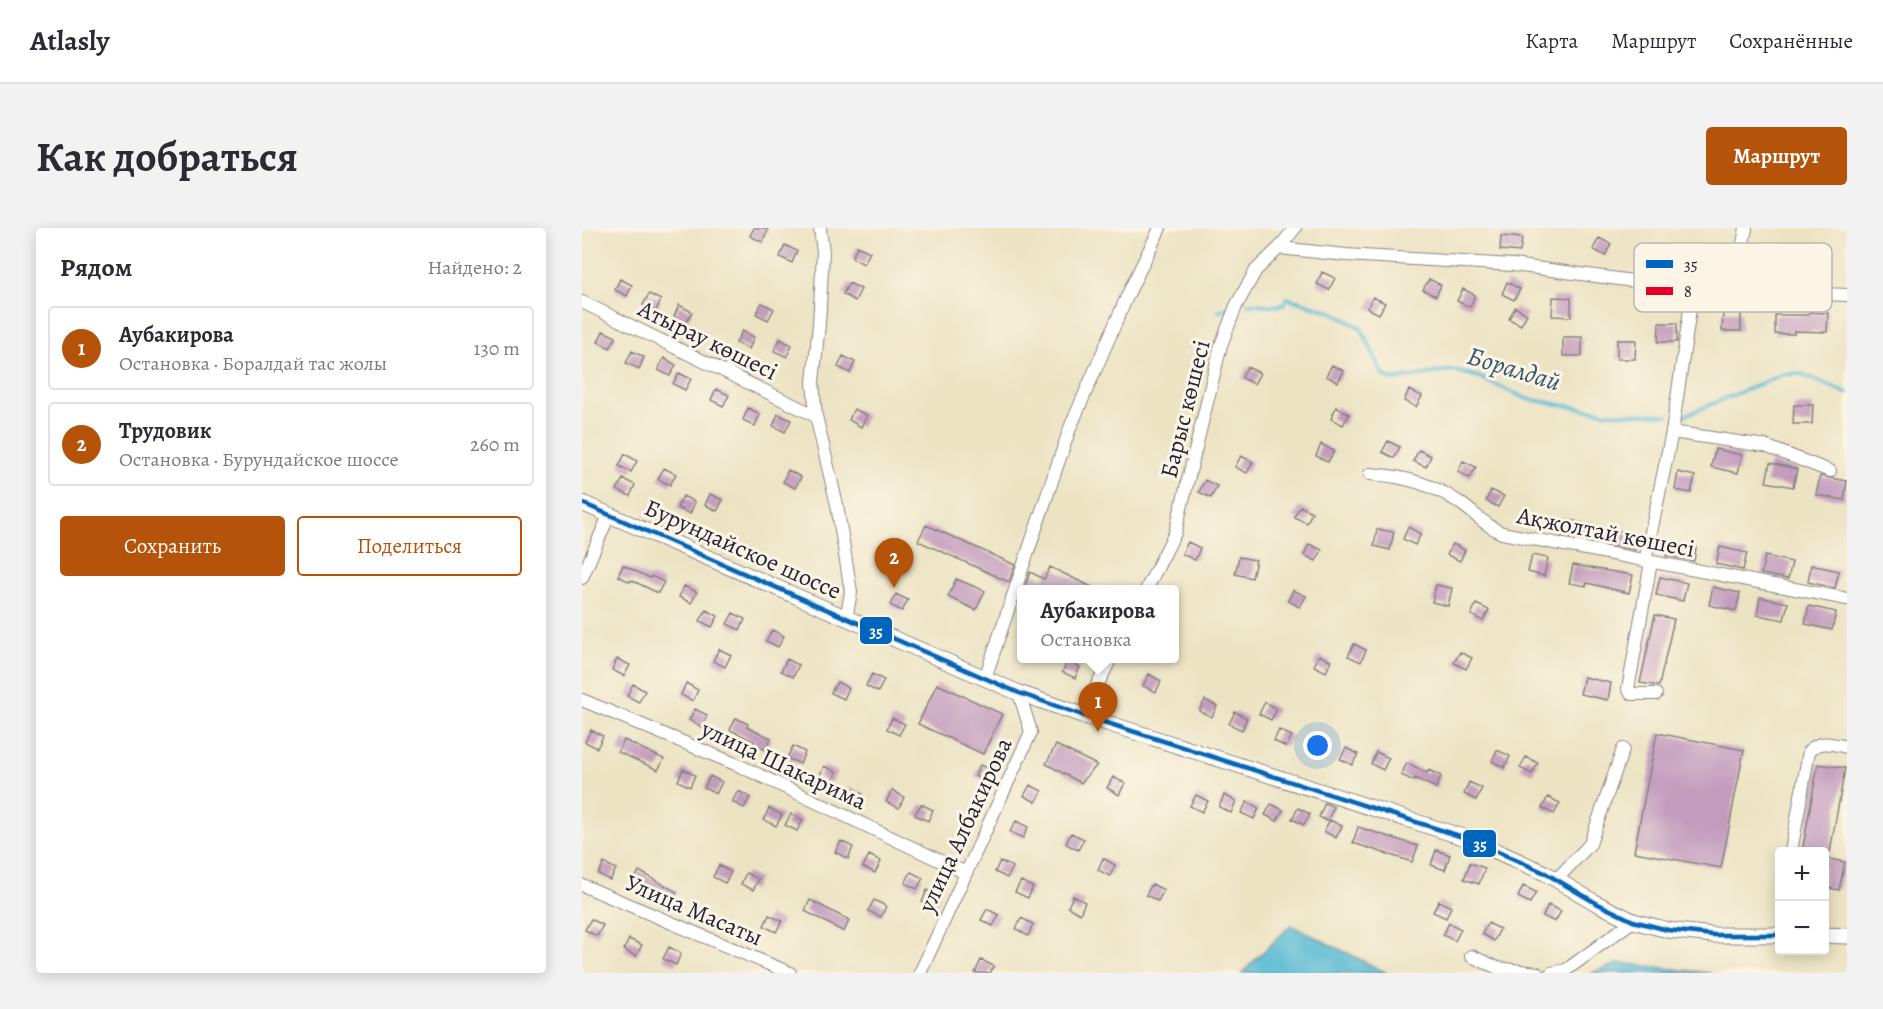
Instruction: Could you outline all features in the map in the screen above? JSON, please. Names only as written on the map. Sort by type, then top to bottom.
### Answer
[{"type":"main road","name":"Бурундайское шоссе","points":[[582,503],[1019,693],[1469,839],[1508,855],[1633,921],[1668,930],[1713,935],[1775,935]]},
{"type":"main road","points":[[1829,935],[1847,936]]},
{"type":"street","points":[[820,228],[823,252],[813,382],[816,416],[837,505],[850,592],[846,619]]},
{"type":"street","points":[[985,678],[1070,428],[1129,292],[1160,228]]},
{"type":"street","name":"Барыс көшесі","points":[[1149,585],[1175,533],[1221,345],[1236,306],[1256,270],[1279,248],[1295,228]]},
{"type":"street","points":[[1743,243],[1746,228]]},
{"type":"street","points":[[1279,248],[1346,255],[1513,264],[1634,281]]},
{"type":"street","points":[[1832,294],[1847,295]]},
{"type":"street","name":"Атырау көшесі","points":[[582,302],[816,416]]},
{"type":"street","points":[[1656,694],[1632,694],[1628,689],[1648,561],[1672,432],[1690,312]]},
{"type":"street","points":[[1672,432],[1765,446],[1830,471]]},
{"type":"street","name":"Ақжолтай көшесі","points":[[1370,474],[1389,475],[1439,489],[1494,530],[1502,533],[1847,599]]},
{"type":"street","points":[[582,578],[609,515]]},
{"type":"street","points":[[1082,715],[1108,663]]},
{"type":"street","name":"улица Албакирова","points":[[920,973],[1031,732],[1019,693]]},
{"type":"street","name":"улица Шакарима","points":[[582,700],[740,766],[966,873]]},
{"type":"street","points":[[1792,847],[1809,751],[1815,745],[1825,743],[1847,747]]},
{"type":"street","points":[[1556,880],[1590,844],[1623,749]]},
{"type":"street","name":"Улица Масаты","points":[[582,885],[790,973]]},
{"type":"street","points":[[1551,973],[1566,970],[1633,921]]},
{"type":"street","points":[[1471,956],[1497,968],[1537,973]]},
{"type":"water","points":[[1291,925],[1387,973],[1242,973]]},
{"type":"water","points":[[1620,963],[1711,973],[1591,973]]},
{"type":"building","points":[[754,228],[768,230],[762,242],[750,236]]},
{"type":"building","points":[[1501,236],[1522,238],[1520,252],[1500,250]]},
{"type":"building","points":[[1599,238],[1611,244],[1605,256],[1593,249]]},
{"type":"building","points":[[785,245],[797,251],[792,263],[780,257]]},
{"type":"building","points":[[857,246],[870,252],[864,264],[852,258]]},
{"type":"building","points":[[1322,272],[1335,278],[1329,290],[1317,284]]},
{"type":"building","points":[[620,279],[632,285],[627,296],[615,290]]},
{"type":"building","points":[[1429,279],[1441,285],[1436,296],[1423,290]]},
{"type":"building","points":[[1507,282],[1520,289],[1514,300],[1502,294]]},
{"type":"building","points":[[849,283],[861,289],[855,301],[843,294]]},
{"type":"building","points":[[1463,289],[1475,295],[1470,307],[1457,301]]},
{"type":"building","points":[[649,294],[661,300],[656,311],[643,305]]},
{"type":"building","points":[[1373,297],[1385,303],[1379,314],[1367,308]]},
{"type":"building","points":[[1553,297],[1571,298],[1571,317],[1552,316]]},
{"type":"building","points":[[762,303],[774,309],[768,320],[756,314]]},
{"type":"building","points":[[679,305],[692,312],[686,323],[674,317]]},
{"type":"building","points":[[1515,307],[1527,314],[1521,325],[1509,319]]},
{"type":"building","points":[[1723,312],[1741,312],[1741,331],[1722,331]]},
{"type":"building","points":[[1809,312],[1828,313],[1827,332],[1794,331],[1794,334],[1775,334],[1775,315],[1809,315]]},
{"type":"building","points":[[1659,323],[1677,323],[1677,342],[1658,342]]},
{"type":"building","points":[[603,331],[616,337],[610,348],[598,342]]},
{"type":"building","points":[[742,331],[754,337],[749,349],[736,343]]},
{"type":"building","points":[[1563,337],[1582,337],[1582,356],[1563,356]]},
{"type":"building","points":[[780,339],[792,345],[787,357],[774,351]]},
{"type":"building","points":[[1617,340],[1636,340],[1635,359],[1617,359]]},
{"type":"building","points":[[632,351],[644,357],[639,369],[626,363]]},
{"type":"building","points":[[843,356],[855,362],[850,373],[838,367]]},
{"type":"building","points":[[664,358],[676,365],[670,376],[658,370]]},
{"type":"building","points":[[1332,365],[1344,371],[1338,382],[1326,376]]},
{"type":"building","points":[[1247,367],[1260,373],[1254,384],[1242,378]]},
{"type":"building","points":[[679,373],[691,379],[685,390],[673,384]]},
{"type":"building","points":[[716,389],[729,395],[723,406],[711,400]]},
{"type":"building","points":[[1409,390],[1422,396],[1416,407],[1404,401]]},
{"type":"building","points":[[1794,405],[1813,405],[1812,424],[1793,424]]},
{"type":"building","points":[[1336,407],[1349,414],[1343,425],[1331,419]]},
{"type":"building","points":[[748,408],[760,414],[755,426],[743,420]]},
{"type":"building","points":[[854,409],[867,415],[861,427],[849,420]]},
{"type":"building","points":[[778,414],[791,420],[785,432],[773,426]]},
{"type":"building","points":[[1388,441],[1400,447],[1394,458],[1382,452]]},
{"type":"building","points":[[1321,444],[1334,451],[1328,462],[1316,456]]},
{"type":"building","points":[[1715,449],[1742,455],[1738,473],[1711,467]]},
{"type":"building","points":[[1419,450],[1431,456],[1426,467],[1413,461]]},
{"type":"building","points":[[625,454],[637,461],[631,472],[619,466]]},
{"type":"building","points":[[1241,456],[1253,462],[1247,473],[1235,467]]},
{"type":"building","points":[[1463,461],[1476,467],[1470,478],[1458,472]]},
{"type":"building","points":[[1770,463],[1797,469],[1793,487],[1766,482]]},
{"type":"building","points":[[664,468],[676,474],[670,485],[658,479]]},
{"type":"building","points":[[788,470],[801,477],[795,488],[783,482]]},
{"type":"building","points":[[1678,472],[1695,476],[1691,493],[1675,490]]},
{"type":"building","points":[[1820,476],[1847,481],[1844,500],[1816,495]]},
{"type":"building","points":[[623,479],[635,485],[630,496],[617,490]]},
{"type":"building","points":[[1205,480],[1217,486],[1211,498],[1199,492]]},
{"type":"building","points":[[1491,490],[1504,496],[1498,507],[1486,501]]},
{"type":"building","points":[[710,494],[723,500],[717,511],[705,505]]},
{"type":"building","points":[[683,496],[695,502],[690,514],[677,508]]},
{"type":"building","points":[[1300,506],[1312,512],[1307,523],[1294,517]]},
{"type":"building","points":[[1564,519],[1592,525],[1588,541],[1561,536]]},
{"type":"building","points":[[926,525],[1015,565],[1009,582],[918,541]]},
{"type":"building","points":[[1408,527],[1421,534],[1415,545],[1403,539]]},
{"type":"building","points":[[1377,529],[1394,532],[1390,550],[1374,546]]},
{"type":"building","points":[[1612,529],[1639,535],[1635,550],[1608,545]]},
{"type":"building","points":[[1188,542],[1200,548],[1195,560],[1182,554]]},
{"type":"building","points":[[1669,542],[1696,548],[1694,561],[1666,556]]},
{"type":"building","points":[[1309,544],[1322,550],[1316,561],[1304,555]]},
{"type":"building","points":[[1453,544],[1465,550],[1460,561],[1447,555]]},
{"type":"building","points":[[1720,547],[1747,553],[1743,570],[1716,564]]},
{"type":"building","points":[[1532,555],[1548,558],[1544,576],[1528,572]]},
{"type":"building","points":[[1765,556],[1792,562],[1788,579],[1761,574]]},
{"type":"building","points":[[1239,557],[1256,560],[1252,578],[1235,574]]},
{"type":"building","points":[[623,565],[664,582],[658,593],[618,576]]},
{"type":"building","points":[[1573,565],[1633,575],[1629,593],[1587,583],[1586,586],[1569,583]]},
{"type":"building","points":[[1811,565],[1839,571],[1835,588],[1808,582]]},
{"type":"building","points":[[1050,567],[1088,585],[1025,585],[1030,572],[1044,579]]},
{"type":"building","points":[[1660,577],[1687,583],[1683,601],[1656,595]]},
{"type":"building","points":[[956,579],[985,591],[976,610],[948,597]]},
{"type":"building","points":[[1436,585],[1452,588],[1448,606],[1432,602]]},
{"type":"building","points":[[684,586],[697,592],[691,603],[679,597]]},
{"type":"building","points":[[1713,587],[1740,593],[1736,611],[1709,605]]},
{"type":"building","points":[[1293,590],[1306,596],[1300,607],[1288,601]]},
{"type":"building","points":[[896,594],[908,600],[902,611],[890,605]]},
{"type":"building","points":[[1760,597],[1788,603],[1784,620],[1757,615]]},
{"type":"building","points":[[1476,604],[1489,610],[1483,621],[1471,615]]},
{"type":"building","points":[[1809,606],[1836,612],[1832,630],[1805,624]]},
{"type":"building","points":[[706,610],[718,616],[712,627],[700,621]]},
{"type":"building","points":[[733,613],[745,619],[740,630],[727,624]]},
{"type":"building","points":[[1655,615],[1674,619],[1659,686],[1640,683]]},
{"type":"building","points":[[772,630],[784,636],[778,647],[766,641]]},
{"type":"building","points":[[1354,644],[1366,650],[1361,662],[1348,656]]},
{"type":"building","points":[[719,649],[731,655],[725,667],[713,661]]},
{"type":"building","points":[[1460,652],[1472,658],[1466,669],[1454,663]]},
{"type":"building","points":[[1319,655],[1331,661],[1326,672],[1314,666]]},
{"type":"building","points":[[617,659],[630,665],[624,676],[612,670]]},
{"type":"building","points":[[787,659],[799,665],[793,677],[781,671]]},
{"type":"building","points":[[1067,663],[1080,667],[1075,678],[1062,672]]},
{"type":"building","points":[[872,674],[884,680],[878,692],[866,686]]},
{"type":"building","points":[[1149,674],[1161,681],[1156,692],[1143,686]]},
{"type":"building","points":[[1584,677],[1611,683],[1608,700],[1580,694]]},
{"type":"building","points":[[837,682],[849,688],[844,699],[831,693]]},
{"type":"building","points":[[686,683],[698,690],[693,701],[681,695]]},
{"type":"building","points":[[633,684],[645,691],[639,702],[627,696]]},
{"type":"building","points":[[937,684],[1002,714],[983,754],[918,724]]},
{"type":"building","points":[[1205,700],[1217,706],[1212,717],[1199,711]]},
{"type":"building","points":[[1265,702],[1277,709],[1271,720],[1259,714]]},
{"type":"building","points":[[695,709],[707,715],[702,727],[689,720]]},
{"type":"building","points":[[1235,712],[1247,718],[1242,730],[1229,724]]},
{"type":"building","points":[[736,718],[748,724],[747,727],[771,738],[766,750],[753,743],[754,741],[730,730]]},
{"type":"building","points":[[892,718],[905,724],[899,735],[887,729]]},
{"type":"building","points":[[591,730],[603,736],[597,748],[585,742]]},
{"type":"building","points":[[1279,730],[1292,736],[1286,747],[1274,741]]},
{"type":"building","points":[[1657,733],[1744,750],[1721,868],[1634,852]]},
{"type":"building","points":[[1314,737],[1327,743],[1321,754],[1309,748]]},
{"type":"building","points":[[624,740],[664,759],[658,770],[618,752]]},
{"type":"building","points":[[1056,745],[1097,765],[1081,783],[1046,764]]},
{"type":"building","points":[[793,746],[805,752],[800,764],[787,758]]},
{"type":"building","points":[[1346,748],[1358,754],[1352,765],[1340,759]]},
{"type":"building","points":[[1497,750],[1510,756],[1504,768],[1492,761]]},
{"type":"building","points":[[1376,752],[1389,758],[1383,770],[1371,764]]},
{"type":"building","points":[[1526,757],[1538,763],[1532,774],[1520,768]]},
{"type":"building","points":[[1407,763],[1427,773],[1429,770],[1441,776],[1436,788],[1415,778],[1414,781],[1401,775]]},
{"type":"building","points":[[1818,764],[1845,768],[1830,852],[1829,847],[1803,847]]},
{"type":"building","points":[[980,765],[993,771],[987,782],[975,776]]},
{"type":"building","points":[[824,766],[837,772],[831,783],[819,777]]},
{"type":"building","points":[[683,769],[695,775],[690,787],[678,781]]},
{"type":"building","points":[[710,776],[722,782],[716,794],[704,788]]},
{"type":"building","points":[[1113,777],[1125,783],[1119,795],[1107,788]]},
{"type":"building","points":[[1469,782],[1482,788],[1476,800],[1464,794]]},
{"type":"building","points":[[1030,785],[1042,791],[1036,802],[1024,796]]},
{"type":"building","points":[[850,788],[863,794],[857,805],[845,799]]},
{"type":"building","points":[[892,790],[904,797],[899,808],[886,802]]},
{"type":"building","points":[[738,791],[750,797],[744,808],[732,802]]},
{"type":"building","points":[[1196,795],[1208,801],[1202,812],[1190,806]]},
{"type":"building","points":[[1224,795],[1236,801],[1231,813],[1219,807]]},
{"type":"building","points":[[1548,797],[1560,803],[1554,814],[1542,808]]},
{"type":"building","points":[[1247,802],[1259,808],[1254,819],[1241,813]]},
{"type":"building","points":[[1325,803],[1334,807],[1327,821],[1319,817]]},
{"type":"building","points":[[921,804],[933,810],[928,821],[915,815]]},
{"type":"building","points":[[1271,804],[1283,810],[1277,821],[1265,815]]},
{"type":"building","points":[[769,808],[782,815],[776,826],[764,820]]},
{"type":"building","points":[[1298,808],[1310,814],[1304,825],[1292,819]]},
{"type":"building","points":[[791,814],[803,820],[797,831],[785,825]]},
{"type":"building","points":[[1330,820],[1342,826],[1336,838],[1324,831]]},
{"type":"building","points":[[1016,821],[1028,827],[1023,838],[1010,832]]},
{"type":"building","points":[[1358,827],[1418,846],[1412,862],[1353,843]]},
{"type":"building","points":[[1071,833],[1084,839],[1078,850],[1066,844]]},
{"type":"building","points":[[841,841],[853,847],[848,859],[835,852]]},
{"type":"building","points":[[1436,850],[1450,855],[1445,870],[1431,865]]},
{"type":"building","points":[[869,855],[881,861],[875,873],[863,867]]},
{"type":"building","points":[[1103,858],[1115,865],[1110,876],[1098,870]]},
{"type":"building","points":[[1829,859],[1845,862],[1839,890],[1829,888]]},
{"type":"building","points":[[1000,861],[1013,867],[1007,878],[995,872]]},
{"type":"building","points":[[604,863],[616,869],[610,880],[598,874]]},
{"type":"building","points":[[1470,863],[1485,868],[1479,884],[1464,879]]},
{"type":"building","points":[[719,865],[731,872],[725,883],[713,877]]},
{"type":"building","points":[[639,871],[677,892],[671,904],[633,883]]},
{"type":"building","points":[[911,872],[923,878],[917,889],[905,883]]},
{"type":"building","points":[[746,873],[759,879],[753,890],[741,884]]},
{"type":"building","points":[[1021,881],[1033,887],[1028,898],[1015,892]]},
{"type":"building","points":[[1152,884],[1164,890],[1158,901],[1146,895]]},
{"type":"building","points":[[1523,886],[1536,892],[1530,903],[1518,897]]},
{"type":"building","points":[[927,890],[940,896],[934,908],[922,902]]},
{"type":"building","points":[[1073,896],[1085,902],[1080,914],[1068,907]]},
{"type":"building","points":[[810,900],[849,920],[844,932],[805,911]]},
{"type":"building","points":[[874,900],[886,906],[881,917],[868,911]]},
{"type":"building","points":[[1439,901],[1451,907],[1446,918],[1433,912]]},
{"type":"building","points":[[1548,905],[1561,911],[1555,922],[1543,916]]},
{"type":"building","points":[[987,909],[999,915],[993,926],[981,920]]},
{"type":"building","points":[[769,915],[782,921],[776,932],[764,926]]},
{"type":"building","points":[[1021,918],[1033,924],[1028,936],[1016,929]]},
{"type":"building","points":[[591,919],[603,925],[597,936],[585,930]]},
{"type":"building","points":[[1449,923],[1461,929],[1455,941],[1443,935]]},
{"type":"building","points":[[1488,923],[1500,929],[1494,941],[1482,934]]},
{"type":"building","points":[[629,939],[642,945],[636,956],[624,950]]},
{"type":"building","points":[[669,947],[681,953],[676,965],[663,959]]},
{"type":"building","points":[[981,960],[994,966],[990,973],[975,973]]},
{"type":"waterway","name":"Боралдай","points":[[1248,304],[1279,306],[1283,305],[1287,298],[1330,311],[1361,328],[1383,375],[1393,380],[1452,370],[1479,377],[1527,399],[1609,413],[1668,415]]},
{"type":"waterway","name":"Боралдай","points":[[1219,311],[1230,308]]},
{"type":"waterway","name":"Боралдай","points":[[1681,417],[1784,374],[1801,374],[1847,393]]},
{"type":"transit line","name":"35","points":[[582,503],[1019,693],[1469,839],[1545,873],[1596,903],[1633,921],[1668,930],[1713,935],[1775,935]]},
{"type":"place","name":"Трудовик","points":[[894,588]]},
{"type":"place","name":"Аубакирова","points":[[1098,732]]}]
